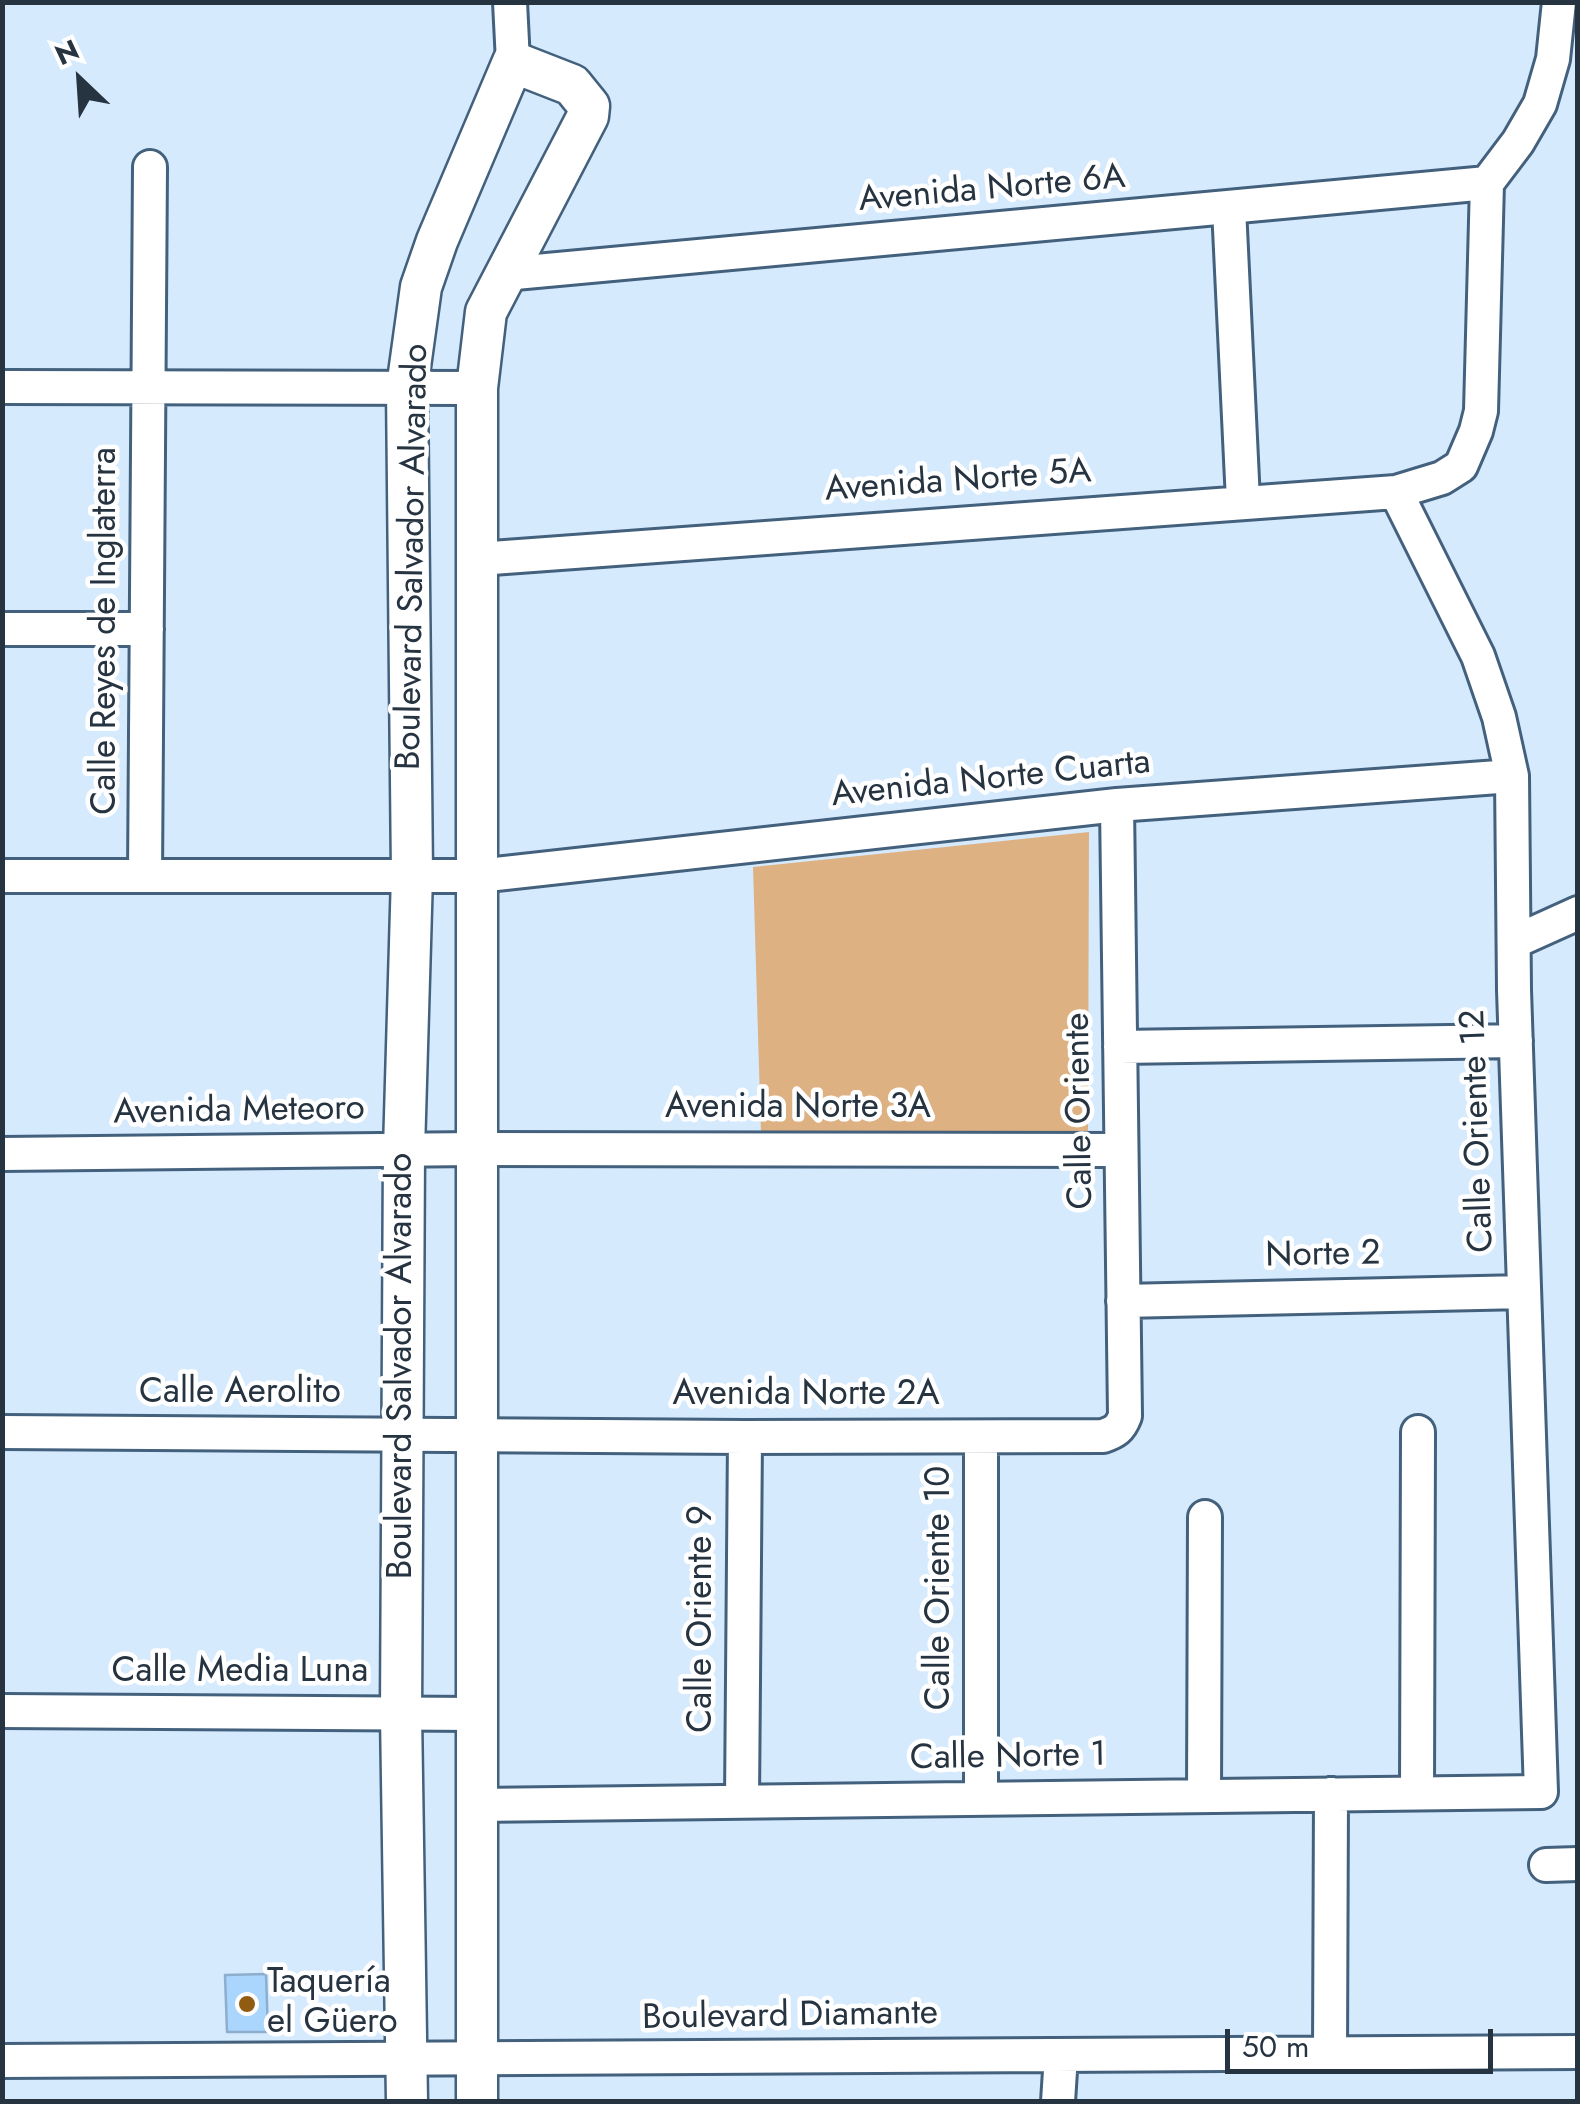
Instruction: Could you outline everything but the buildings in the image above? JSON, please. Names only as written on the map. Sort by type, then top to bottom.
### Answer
[{"type":"street","points":[[510,2],[513,62]]},
{"type":"street","points":[[1488,183],[1540,104],[1553,59],[1559,2]]},
{"type":"street","name":"Boulevard Salvador Alvarado","points":[[407,2102],[400,1714],[404,1150],[412,876],[408,388],[421,287],[513,62],[572,86],[588,106],[588,116],[486,312],[477,388],[477,2102]]},
{"type":"street","name":"Calle Reyes de Inglaterra","points":[[145,876],[150,167]]},
{"type":"street","name":"Avenida Norte 6A","points":[[504,274],[1488,183]]},
{"type":"street","name":"Avenida Norte 5A","points":[[478,559],[1396,492],[1442,478],[1461,466],[1481,410],[1488,183]]},
{"type":"street","points":[[1229,208],[1243,501]]},
{"type":"street","points":[[2,387],[477,388]]},
{"type":"street","name":"Calle Oriente 12","points":[[1396,492],[1478,656],[1499,716],[1512,776],[1516,1041],[1541,1792]]},
{"type":"street","points":[[2,630],[147,629]]},
{"type":"street","name":"Avenida Norte Cuarta","points":[[2,876],[478,876],[1117,806],[1512,776]]},
{"type":"street","name":"Calle Oriente","points":[[1117,806],[1125,1416]]},
{"type":"street","points":[[1514,942],[1578,913]]},
{"type":"street","points":[[1120,1048],[1516,1041]]},
{"type":"street","name":"Avenida Meteoro","points":[[2,1154],[476,1149]]},
{"type":"street","name":"Avenida Norte 3A","points":[[476,1149],[1122,1150]]},
{"type":"street","name":"Norte 2","points":[[1123,1300],[1524,1292]]},
{"type":"street","name":"Avenida Norte 2A","points":[[477,1434],[1102,1436],[1121,1427],[1125,1416]]},
{"type":"street","name":"Calle Aerolito","points":[[2,1432],[477,1434]]},
{"type":"street","points":[[1416,1793],[1418,1432]]},
{"type":"street","name":"Calle Oriente 9","points":[[742,1802],[745,1437]]},
{"type":"street","name":"Calle Oriente 10","points":[[980,1798],[981,1437]]},
{"type":"street","points":[[1204,1796],[1205,1516]]},
{"type":"street","name":"Calle Media Luna","points":[[2,1712],[478,1714]]},
{"type":"street","name":"Calle Norte 1","points":[[476,1804],[1541,1792]]},
{"type":"street","points":[[1330,2054],[1331,1794]]},
{"type":"street","name":"Boulevard Diamante","points":[[2,2061],[1578,2052]]},
{"type":"street","points":[[1058,2102],[1061,2055]]},
{"type":"shaded area","points":[[1089,832],[1088,1133],[761,1134],[753,867]]},
{"type":"place","name":"Taquería el Güero","points":[[247,2004]]}]
